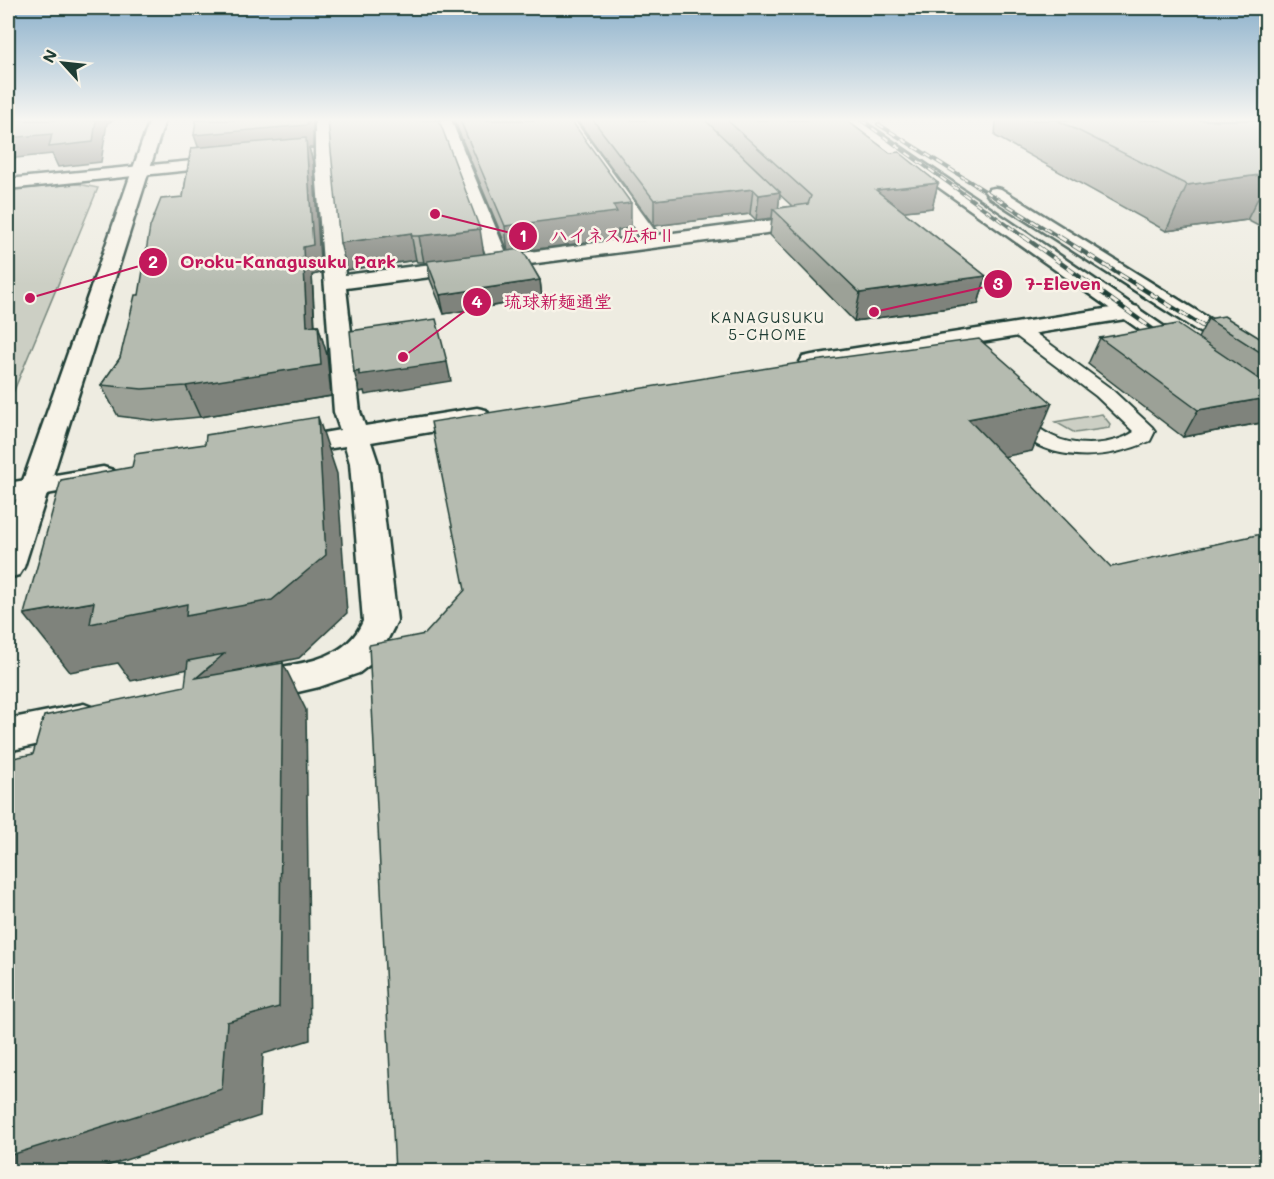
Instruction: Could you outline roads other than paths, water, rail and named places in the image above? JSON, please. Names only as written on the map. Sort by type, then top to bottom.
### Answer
[{"type":"street","points":[[8,184],[100,175]]},
{"type":"street","points":[[8,567],[140,175]]},
{"type":"street","points":[[214,694],[336,667],[359,655],[373,639],[380,621],[364,463],[357,436],[347,412],[335,283],[320,175]]},
{"type":"street","points":[[465,175],[499,261]]},
{"type":"street","points":[[605,175],[653,242]]},
{"type":"street","points":[[931,175],[1266,407]]},
{"type":"street","points":[[983,185],[1266,364]]},
{"type":"street","points":[[335,283],[797,223],[781,208]]},
{"type":"street","points":[[791,366],[947,350],[1018,329],[1130,312]]},
{"type":"street","points":[[256,452],[498,413]]},
{"type":"street","points":[[8,492],[129,472]]},
{"type":"street","points":[[8,735],[111,715]]},
{"type":"lane","points":[[998,400],[1032,434],[1054,446],[1073,450],[1095,450],[1133,442],[1143,437],[1145,431],[1126,412],[1018,329]]},
{"type":"railway","points":[[937,175],[1025,238]]},
{"type":"railway","points":[[959,175],[1060,238]]},
{"type":"railway","points":[[1023,236],[1165,338]]},
{"type":"railway","points":[[1058,236],[1217,335]]},
{"type":"place","name":"ハイネス広和Ⅱ","points":[[435,214]]},
{"type":"place","name":"Oroku-Kanagusuku Park","points":[[30,298]]},
{"type":"place","name":"7-Eleven","points":[[874,312]]},
{"type":"place","name":"琉球新麺通堂","points":[[403,357]]},
{"type":"district","name":"KANAGUSUKU 5-CHOME","points":[[768,326]]}]
